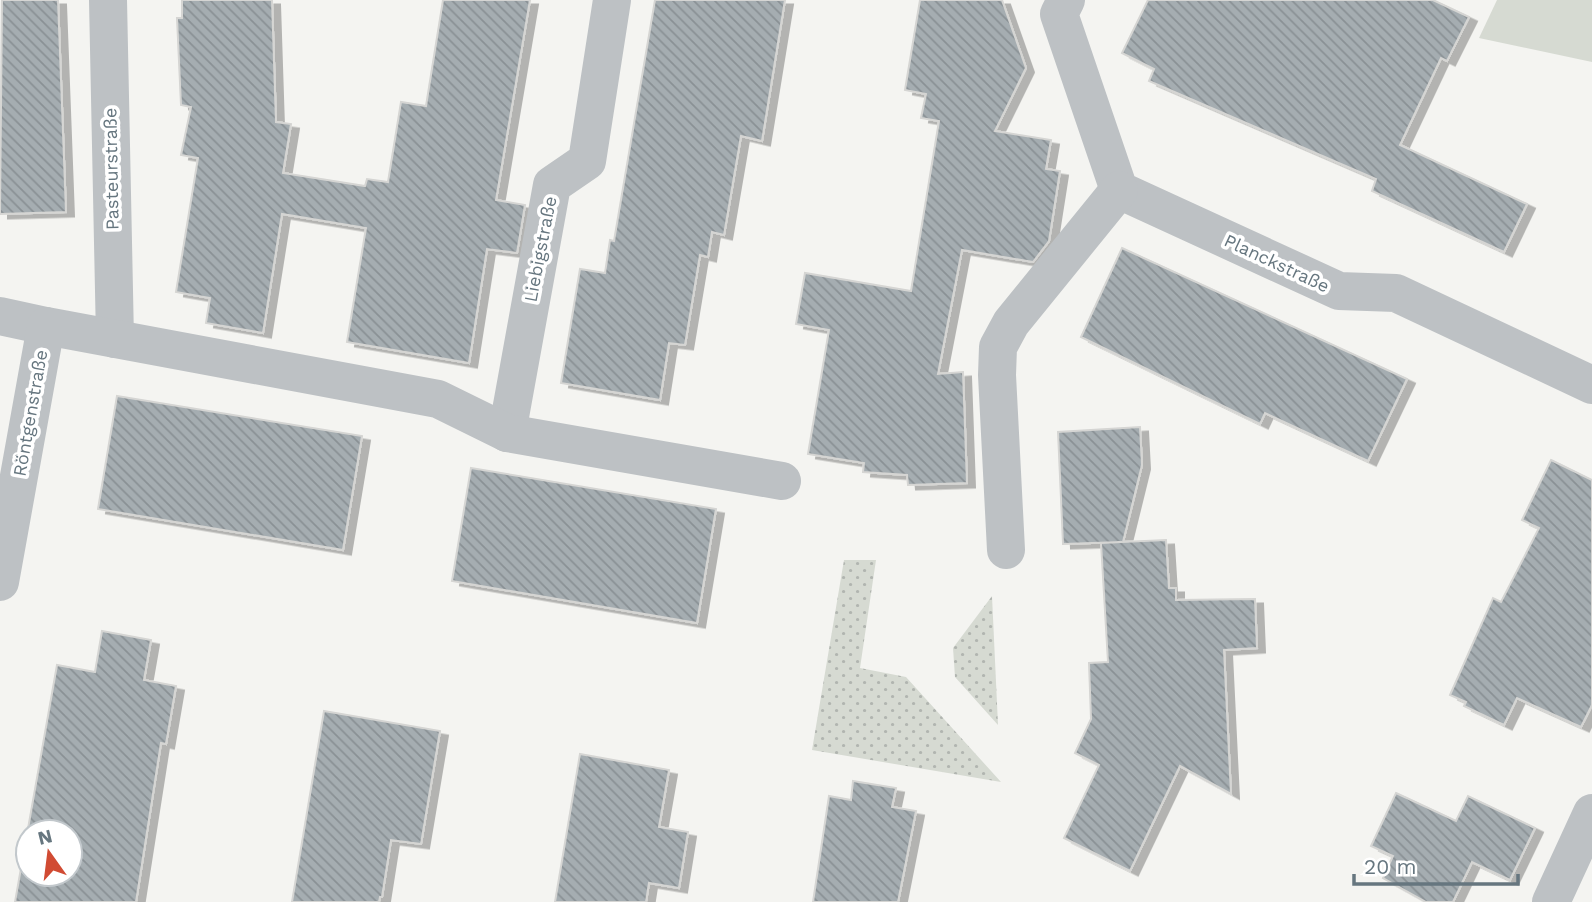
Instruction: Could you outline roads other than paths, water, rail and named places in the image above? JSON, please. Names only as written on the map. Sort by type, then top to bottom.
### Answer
[{"type":"street","name":"Pasteurstraße","points":[[108,0],[115,339]]},
{"type":"street","name":"Liebigstraße","points":[[507,433],[552,185],[587,161],[612,0]]},
{"type":"street","points":[[1006,550],[997,375],[998,346],[1012,323],[1119,190],[1059,14],[1066,0]]},
{"type":"street","name":"Planckstraße","points":[[1119,190],[1339,291],[1396,293],[1592,384]]},
{"type":"street","name":"Röntgenstraße","points":[[0,316],[115,339]]},
{"type":"street","name":"Röntgenstraße","points":[[0,582],[46,326]]},
{"type":"street","points":[[115,339],[438,399],[507,433],[782,481]]},
{"type":"street","points":[[1551,902],[1592,813]]}]
